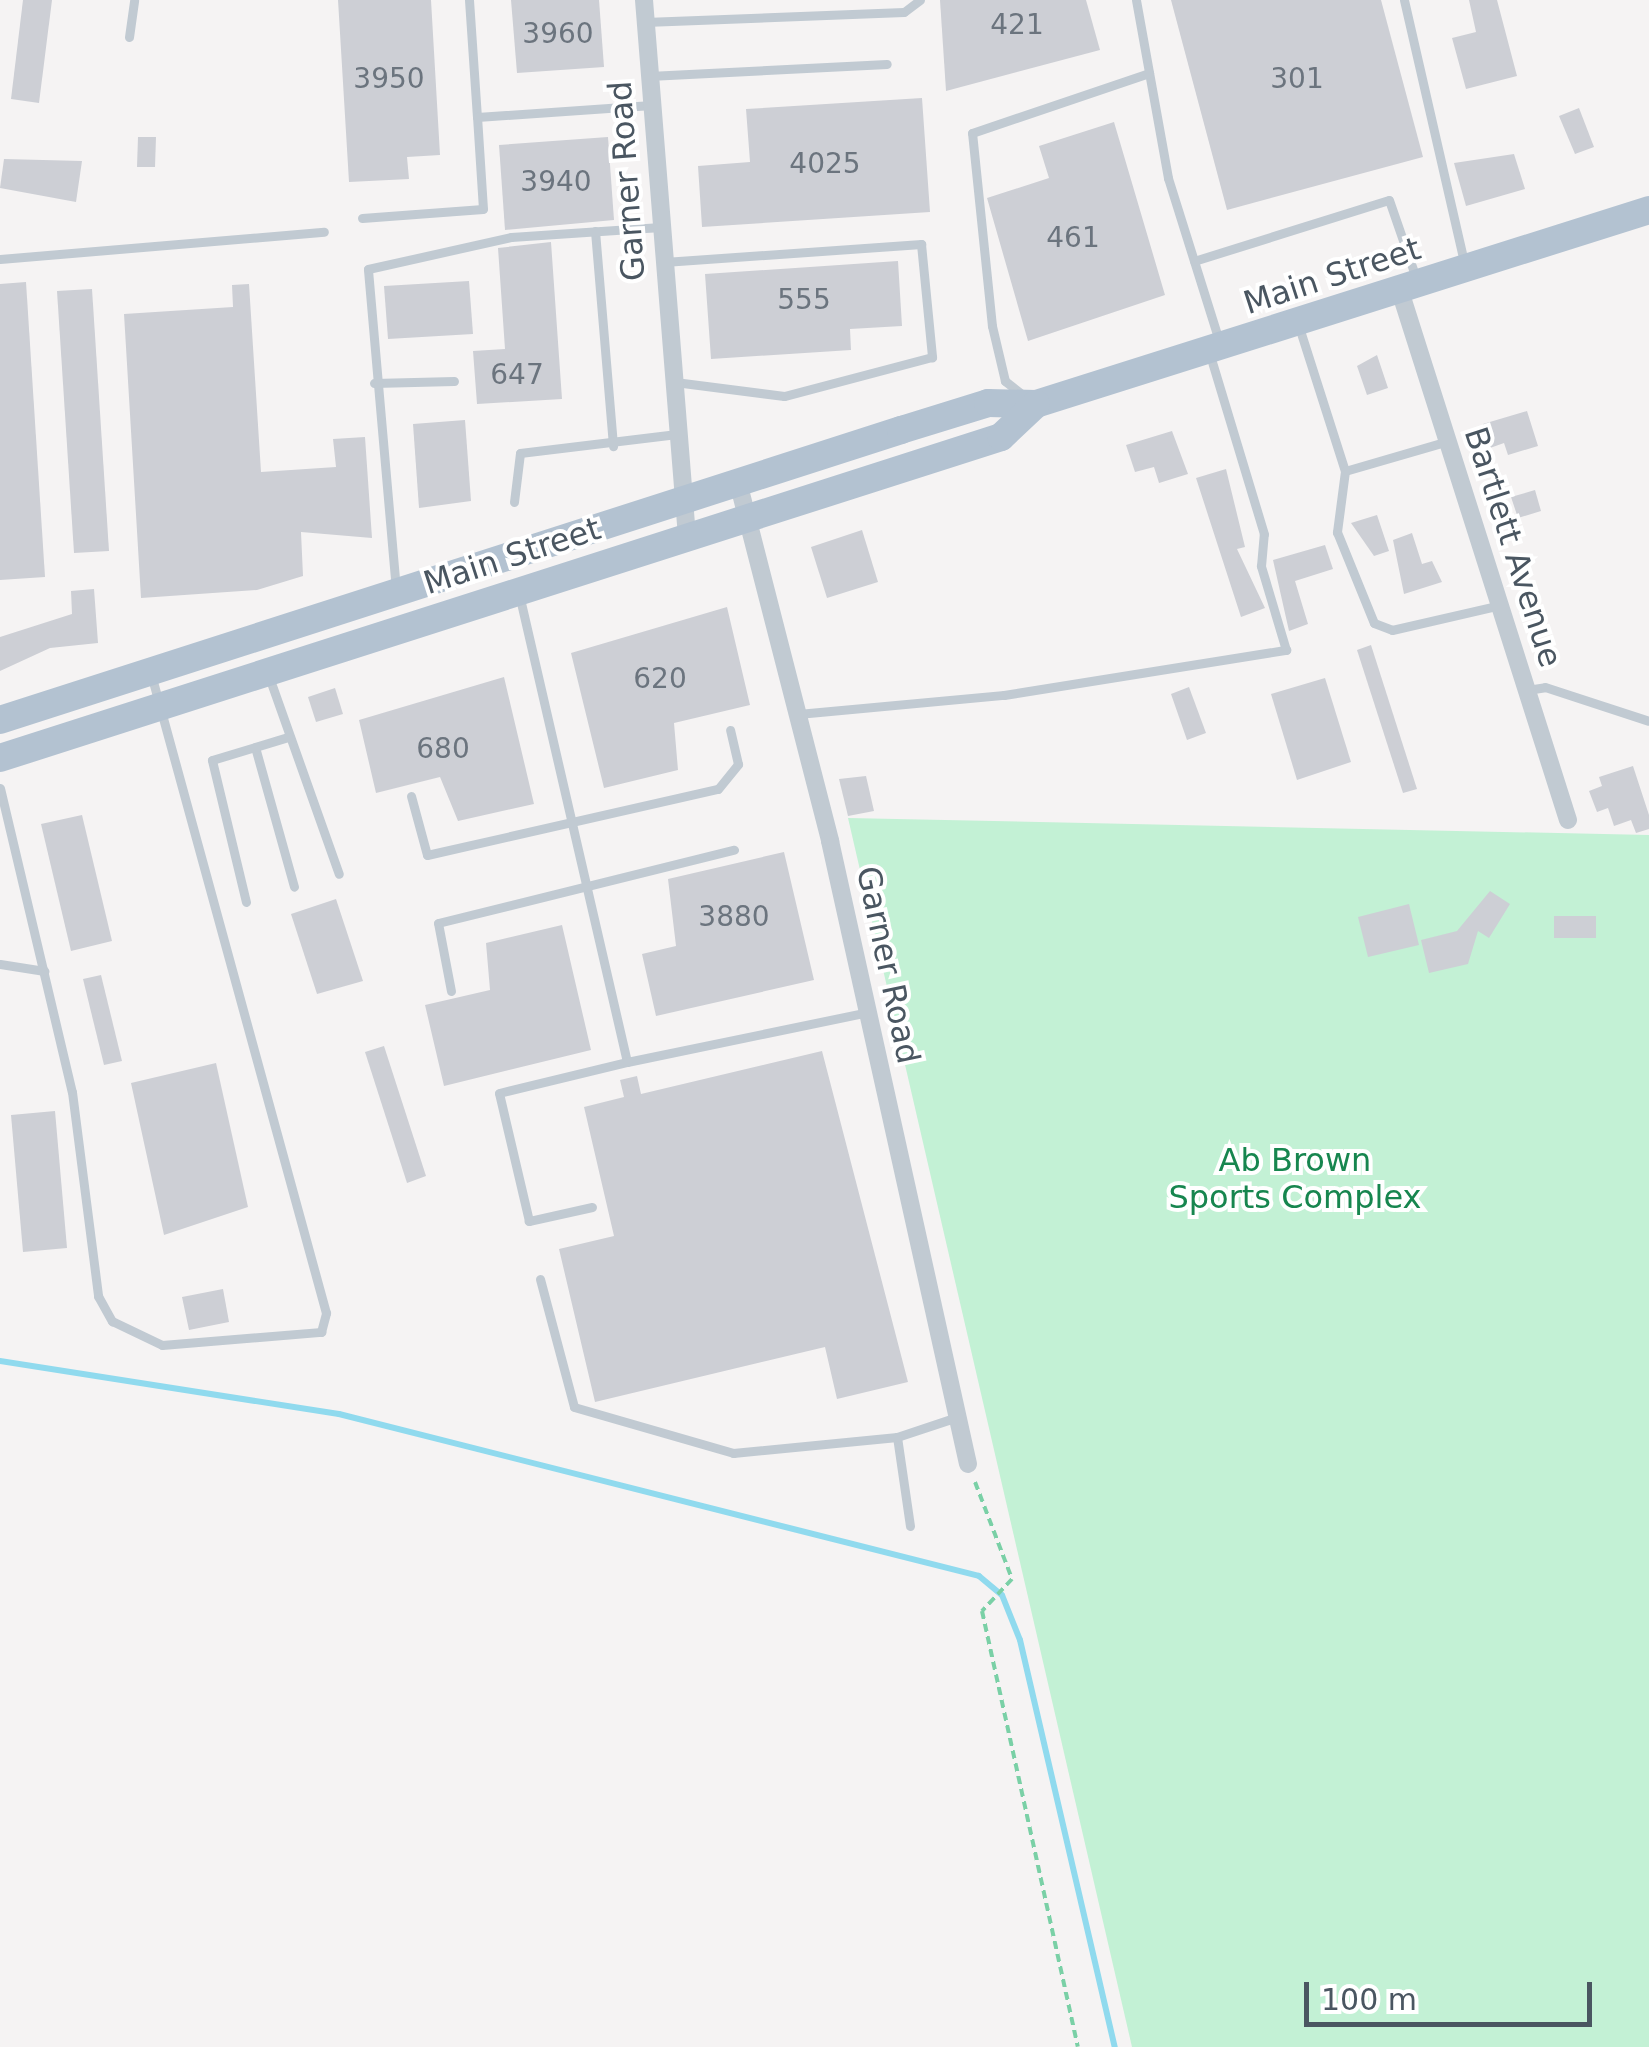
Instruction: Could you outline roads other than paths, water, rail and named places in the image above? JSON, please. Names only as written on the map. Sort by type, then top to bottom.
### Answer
[{"type":"main road","name":"Main Street","points":[[0,720],[988,403],[1036,404],[1649,210]]},
{"type":"main road","name":"Main Street","points":[[0,758],[1001,437],[1036,404]]},
{"type":"street","name":"Garner Road","points":[[644,0],[687,537]]},
{"type":"street","name":"Bartlett Avenue","points":[[1409,288],[1448,441],[1568,820]]},
{"type":"street","name":"Garner Road","points":[[738,482],[798,714],[868,1012],[968,1464]]},
{"type":"lane","points":[[129,37],[134,0]]},
{"type":"lane","points":[[362,218],[482,209],[469,0]]},
{"type":"lane","points":[[646,22],[904,12],[920,0]]},
{"type":"lane","points":[[798,714],[1004,695],[1286,650],[1260,566],[1264,534],[1215,350],[1149,73],[1136,0]]},
{"type":"lane","points":[[1404,0],[1466,270]]},
{"type":"lane","points":[[650,76],[886,64]]},
{"type":"lane","points":[[1036,404],[1005,381],[992,326],[972,133],[1149,73]]},
{"type":"lane","points":[[477,117],[652,105]]},
{"type":"lane","points":[[1194,261],[1389,200],[1409,288]]},
{"type":"lane","points":[[396,593],[366,276],[374,264],[595,231],[661,227]]},
{"type":"lane","points":[[595,231],[613,446]]},
{"type":"lane","points":[[0,259],[324,232]]},
{"type":"lane","points":[[664,262],[920,244],[932,357],[784,396],[673,382]]},
{"type":"lane","points":[[1298,324],[1345,471],[1337,532],[1374,623],[1392,630],[1500,605]]},
{"type":"lane","points":[[374,383],[454,381]]},
{"type":"lane","points":[[514,502],[520,452],[613,446],[677,434]]},
{"type":"lane","points":[[1345,471],[1448,441]]},
{"type":"lane","points":[[518,591],[626,1062]]},
{"type":"lane","points":[[0,788],[72,1092],[98,1296],[112,1322],[162,1345],[321,1332],[326,1313],[151,671]]},
{"type":"lane","points":[[267,672],[288,737],[312,778],[339,874]]},
{"type":"lane","points":[[1528,690],[1545,687],[1649,721]]},
{"type":"lane","points":[[411,796],[427,855],[718,789],[738,764],[730,730]]},
{"type":"lane","points":[[246,902],[212,760],[288,737]]},
{"type":"lane","points":[[255,747],[294,887]]},
{"type":"lane","points":[[451,992],[438,923],[734,850]]},
{"type":"lane","points":[[0,964],[44,971]]},
{"type":"lane","points":[[592,1208],[529,1221],[499,1093],[626,1062],[868,1012]]},
{"type":"lane","points":[[540,1279],[574,1407],[734,1453],[897,1436],[957,1416]]},
{"type":"lane","points":[[897,1436],[910,1526]]},
{"type":"waterway","points":[[0,1361],[339,1414],[979,1576],[1002,1595],[1020,1640],[1115,2047]]},
{"type":"park label","name":"Ab Brown Sports Complex","points":[[1295,1180]]}]
